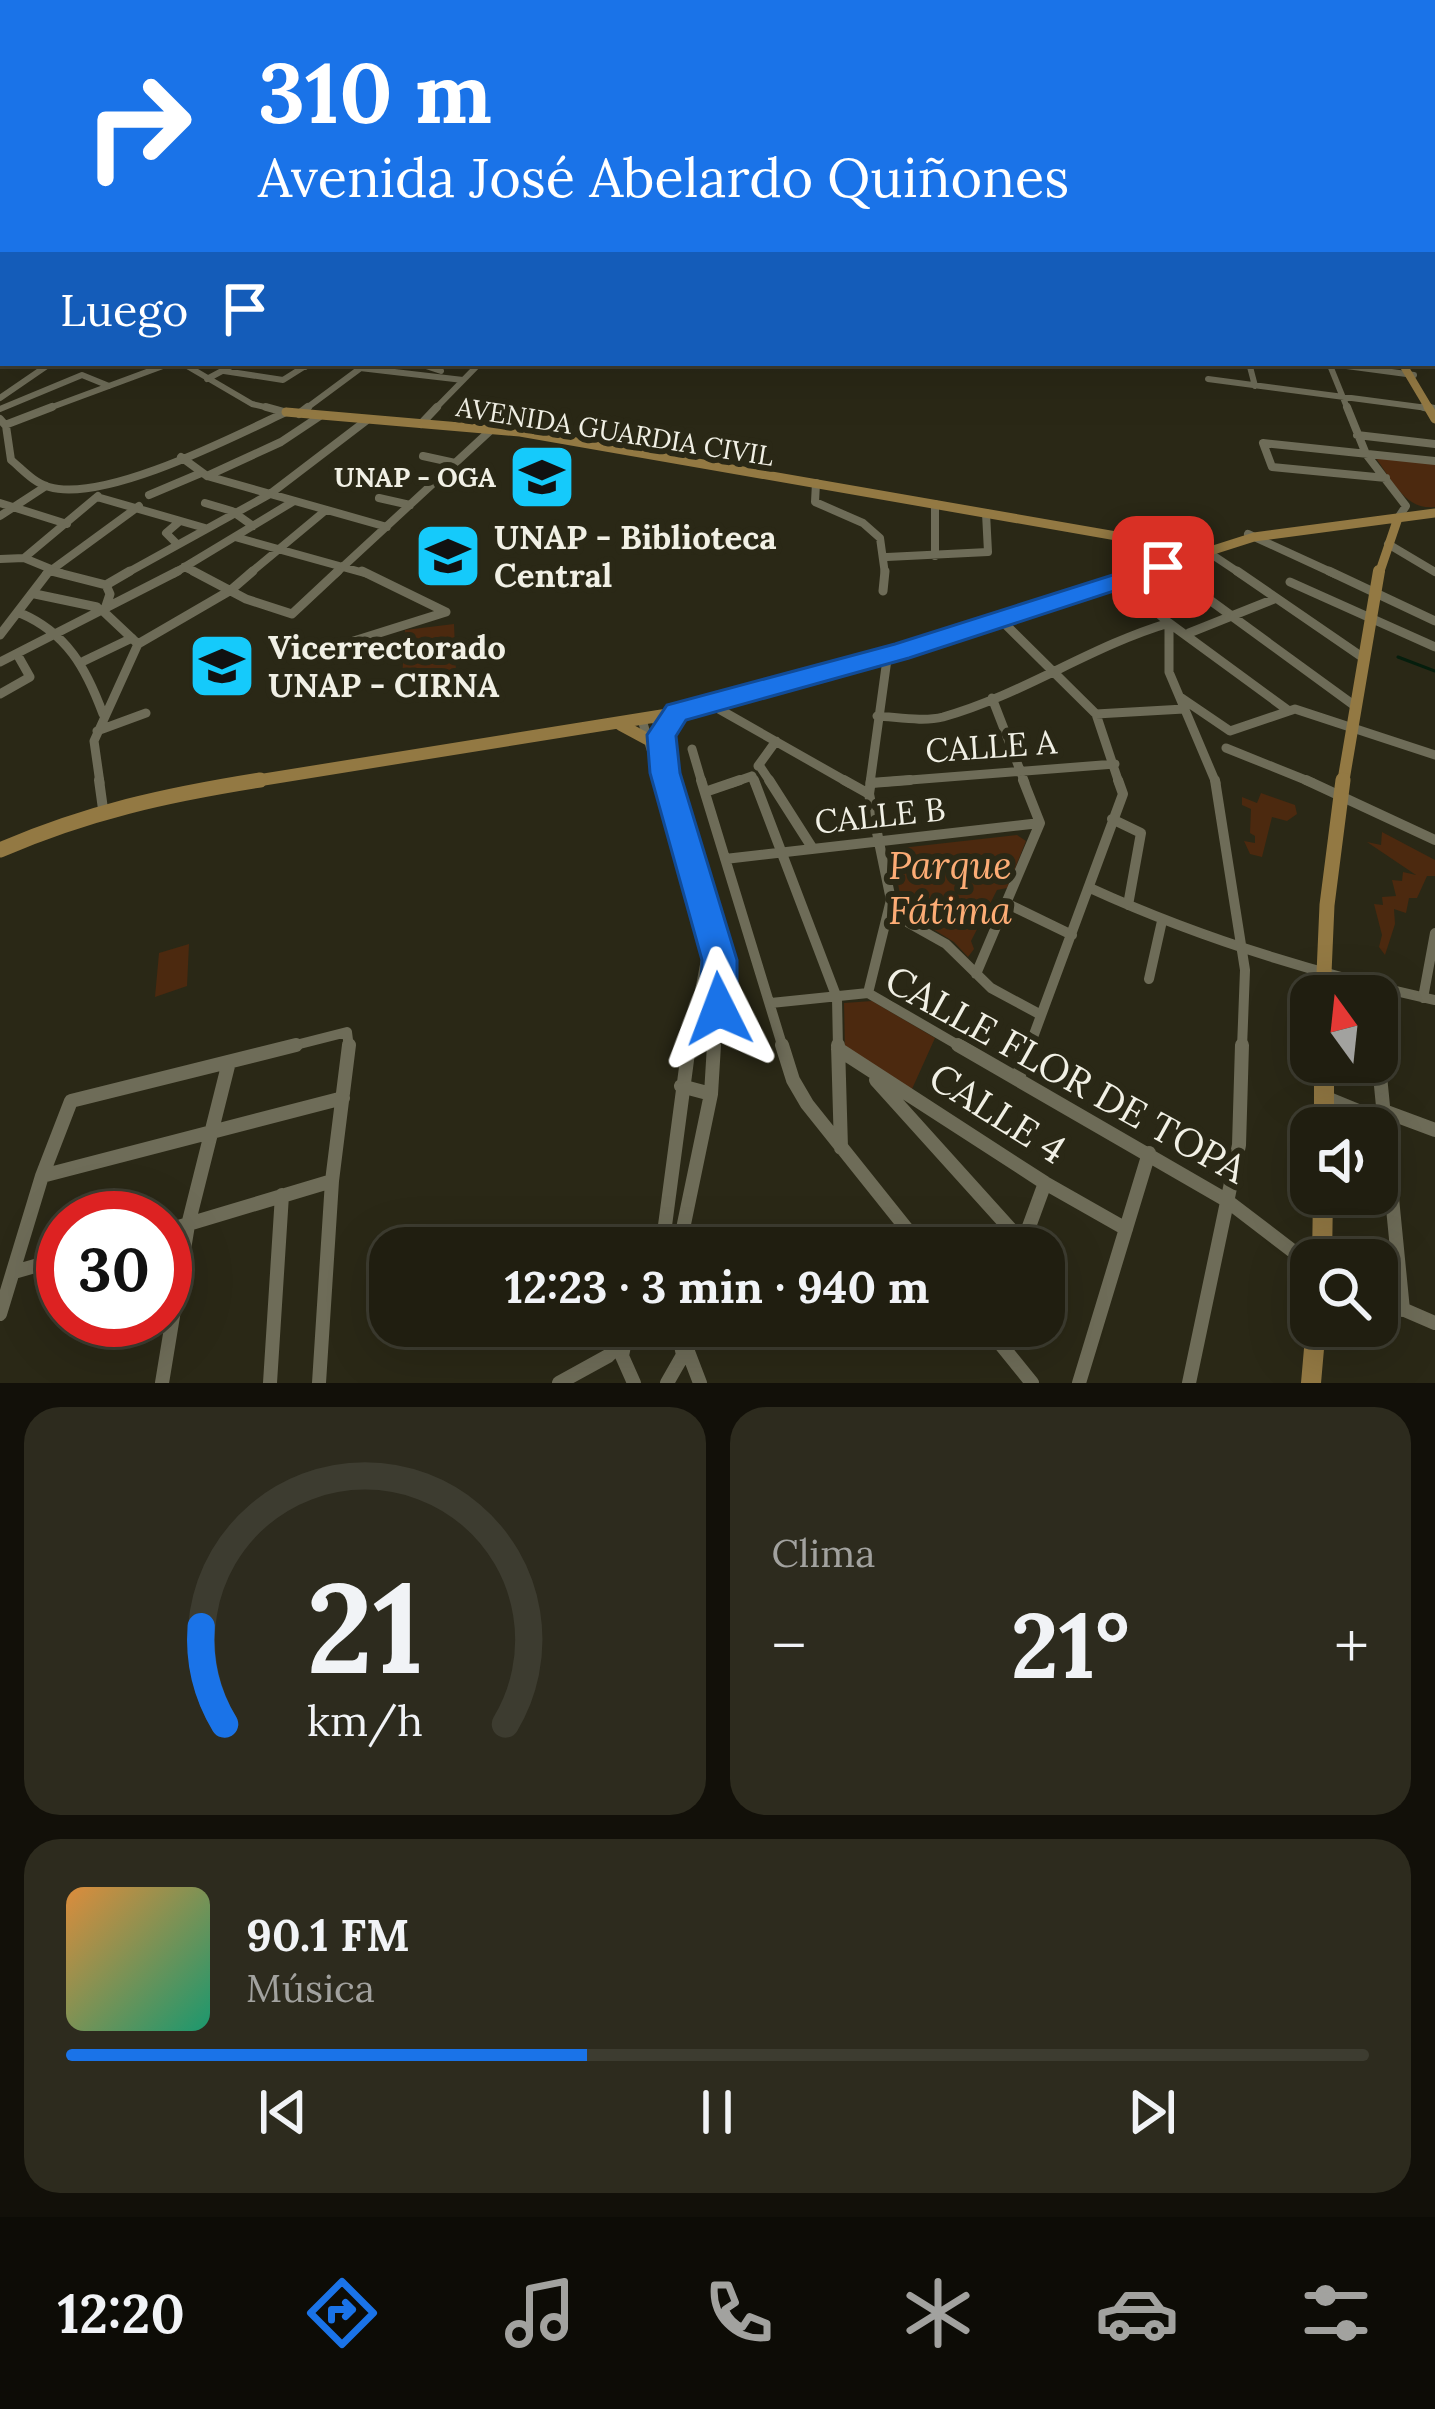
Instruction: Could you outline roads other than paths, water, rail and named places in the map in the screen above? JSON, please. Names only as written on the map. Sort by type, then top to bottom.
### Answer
[{"type":"main road","points":[[1408,369],[1435,419]]},
{"type":"main road","name":"AVENIDA GUARDIA CIVIL","points":[[286,412],[492,429],[1205,550]]},
{"type":"main road","points":[[0,850],[103,809],[208,788],[620,724],[710,704],[1279,526],[1398,520],[1435,511]]},
{"type":"main road","points":[[1251,536],[1398,520]]},
{"type":"main road","points":[[1323,975],[1327,894],[1355,706],[1388,544],[1398,520]]},
{"type":"main road","points":[[620,724],[654,737],[676,712]]},
{"type":"main road","points":[[1324,1083],[1324,1107]]},
{"type":"main road","points":[[1311,1383],[1314,1347]]},
{"type":"street","points":[[0,398],[47,366]]},
{"type":"street","points":[[46,486],[11,460],[3,422],[163,366]]},
{"type":"street","points":[[186,366],[252,404],[286,412]]},
{"type":"street","points":[[206,379],[231,366]]},
{"type":"street","points":[[224,370],[285,380],[306,366]]},
{"type":"street","points":[[298,414],[363,366]]},
{"type":"street","points":[[368,366],[463,380]]},
{"type":"street","points":[[391,372],[398,366]]},
{"type":"street","points":[[426,366],[441,371]]},
{"type":"street","points":[[421,424],[477,366]]},
{"type":"street","points":[[1251,366],[1255,386]]},
{"type":"street","points":[[1328,366],[1366,454],[1406,506],[1398,520]]},
{"type":"street","points":[[1368,366],[1408,369]]},
{"type":"street","points":[[0,409],[82,376],[109,386]]},
{"type":"street","points":[[1208,379],[1433,409]]},
{"type":"street","points":[[29,396],[44,403]]},
{"type":"street","points":[[0,516],[46,486],[100,485],[286,412]]},
{"type":"street","points":[[149,495],[281,442],[320,416]]},
{"type":"street","points":[[0,559],[24,558],[49,571],[106,585],[271,494],[367,420]]},
{"type":"street","points":[[184,567],[293,613],[492,429]]},
{"type":"street","points":[[1357,435],[1435,444]]},
{"type":"street","points":[[1386,478],[1272,467],[1263,443],[1435,461]]},
{"type":"street","points":[[423,456],[455,464]]},
{"type":"street","points":[[181,457],[204,475],[387,527]]},
{"type":"street","points":[[0,465],[11,460]]},
{"type":"street","points":[[816,483],[814,501],[871,526],[883,538],[887,557],[883,590]]},
{"type":"street","points":[[24,558],[98,497],[100,485]]},
{"type":"street","points":[[98,497],[205,528]]},
{"type":"street","points":[[379,498],[410,505]]},
{"type":"street","points":[[0,662],[184,567],[294,501]]},
{"type":"street","points":[[205,502],[234,512],[253,526]]},
{"type":"street","points":[[0,503],[67,524]]},
{"type":"street","points":[[935,504],[935,556]]},
{"type":"street","points":[[0,635],[49,571],[139,506]]},
{"type":"street","points":[[84,662],[231,590],[326,510]]},
{"type":"street","points":[[887,557],[988,552],[986,513]]},
{"type":"street","points":[[177,544],[166,533],[180,521]]},
{"type":"street","points":[[236,536],[345,565],[446,612],[340,645]]},
{"type":"street","points":[[1251,536],[1435,620]]},
{"type":"street","points":[[1388,544],[1434,570]]},
{"type":"street","points":[[1205,550],[1365,659]]},
{"type":"street","points":[[1161,565],[1355,706]]},
{"type":"street","points":[[1118,579],[1289,711],[1352,726],[1435,755]]},
{"type":"street","points":[[1290,582],[1435,647]]},
{"type":"street","points":[[102,607],[110,594],[106,585]]},
{"type":"street","points":[[35,594],[102,607],[135,641]]},
{"type":"street","points":[[1189,633],[1274,598]]},
{"type":"street","points":[[20,613],[57,631],[84,662],[104,714]]},
{"type":"street","points":[[998,617],[1096,714],[1123,794],[1018,1077]]},
{"type":"street","points":[[877,716],[939,718],[1054,672],[1124,636],[1168,622]]},
{"type":"street","points":[[1168,622],[1168,672],[1216,779],[1245,970],[1239,1145],[1189,1383]]},
{"type":"street","points":[[103,809],[95,756],[97,731],[135,641]]},
{"type":"street","points":[[868,993],[889,912],[870,788],[888,652]]},
{"type":"street","points":[[0,694],[30,677],[17,654]]},
{"type":"street","points":[[1178,696],[1230,731]]},
{"type":"street","points":[[976,974],[1040,824],[992,698]]},
{"type":"street","points":[[710,704],[870,788]]},
{"type":"street","points":[[1096,714],[1184,710]]},
{"type":"street","points":[[1230,731],[1289,711]]},
{"type":"street","points":[[97,731],[146,713]]},
{"type":"street","points":[[649,718],[719,960],[711,1094],[684,1227]]},
{"type":"street","points":[[1216,779],[1230,731]]},
{"type":"street","points":[[705,792],[756,770],[776,741]]},
{"type":"street","points":[[1226,748],[1341,794],[1435,840]]},
{"type":"street","points":[[692,749],[793,1080],[905,1227]]},
{"type":"street","name":"CALLE A","points":[[870,788],[1115,764]]},
{"type":"street","points":[[756,770],[813,849]]},
{"type":"street","points":[[756,770],[837,998],[841,1148]]},
{"type":"street","points":[[1112,819],[1141,833],[1128,905]]},
{"type":"street","name":"CALLE B","points":[[725,859],[1040,824]]},
{"type":"street","points":[[1090,888],[1162,921],[1336,975]]},
{"type":"street","points":[[1008,904],[1072,935]]},
{"type":"street","points":[[889,912],[946,944],[976,974],[1041,1015]]},
{"type":"street","points":[[1149,979],[1162,921]]},
{"type":"street","points":[[1398,995],[1429,999],[1435,932]]},
{"type":"street","points":[[665,1227],[681,1087],[711,934]]},
{"type":"street","name":"CALLE FLOR DE TOPA","points":[[771,1004],[868,993],[1149,1153],[1226,1200],[1290,1248]]},
{"type":"street","points":[[0,1314],[42,1175],[66,1107],[74,1100],[344,1032],[350,1037],[332,1180],[319,1383]]},
{"type":"street","name":"CALLE 4","points":[[838,1049],[868,1072],[1126,1229]]},
{"type":"street","points":[[192,1210],[229,1062]]},
{"type":"street","points":[[868,1072],[1005,1227]]},
{"type":"street","points":[[681,1087],[711,1094]]},
{"type":"street","points":[[1324,1097],[1356,1107]]},
{"type":"street","points":[[42,1175],[343,1098]]},
{"type":"street","points":[[679,1106],[707,1114]]},
{"type":"street","points":[[1398,1120],[1435,1130]]},
{"type":"street","points":[[1079,1383],[1149,1153]]},
{"type":"street","points":[[192,1224],[332,1180]]},
{"type":"street","points":[[1029,1227],[1046,1183]]},
{"type":"street","points":[[269,1383],[282,1195]]},
{"type":"street","points":[[1393,1215],[1402,1310]]},
{"type":"street","points":[[14,1272],[36,1266]]},
{"type":"street","points":[[1398,1308],[1435,1323]]},
{"type":"street","points":[[162,1383],[168,1347]]},
{"type":"street","points":[[559,1383],[608,1356],[615,1347]]},
{"type":"street","points":[[623,1347],[622,1368],[634,1383]]},
{"type":"street","points":[[667,1383],[683,1355],[682,1347]]},
{"type":"street","points":[[686,1347],[700,1383]]},
{"type":"street","points":[[1005,1347],[1032,1383]]},
{"type":"waterway","points":[[1398,657],[1435,671]]},
{"type":"place","name":"UNAP - OGA","points":[[542,477]]},
{"type":"place","name":"UNAP - Biblioteca Central","points":[[448,556]]},
{"type":"place","name":"Vicerrectorado UNAP - CIRNA","points":[[222,666]]},
{"type":"park label","name":"Parque Fátima","points":[[950,888]]}]
